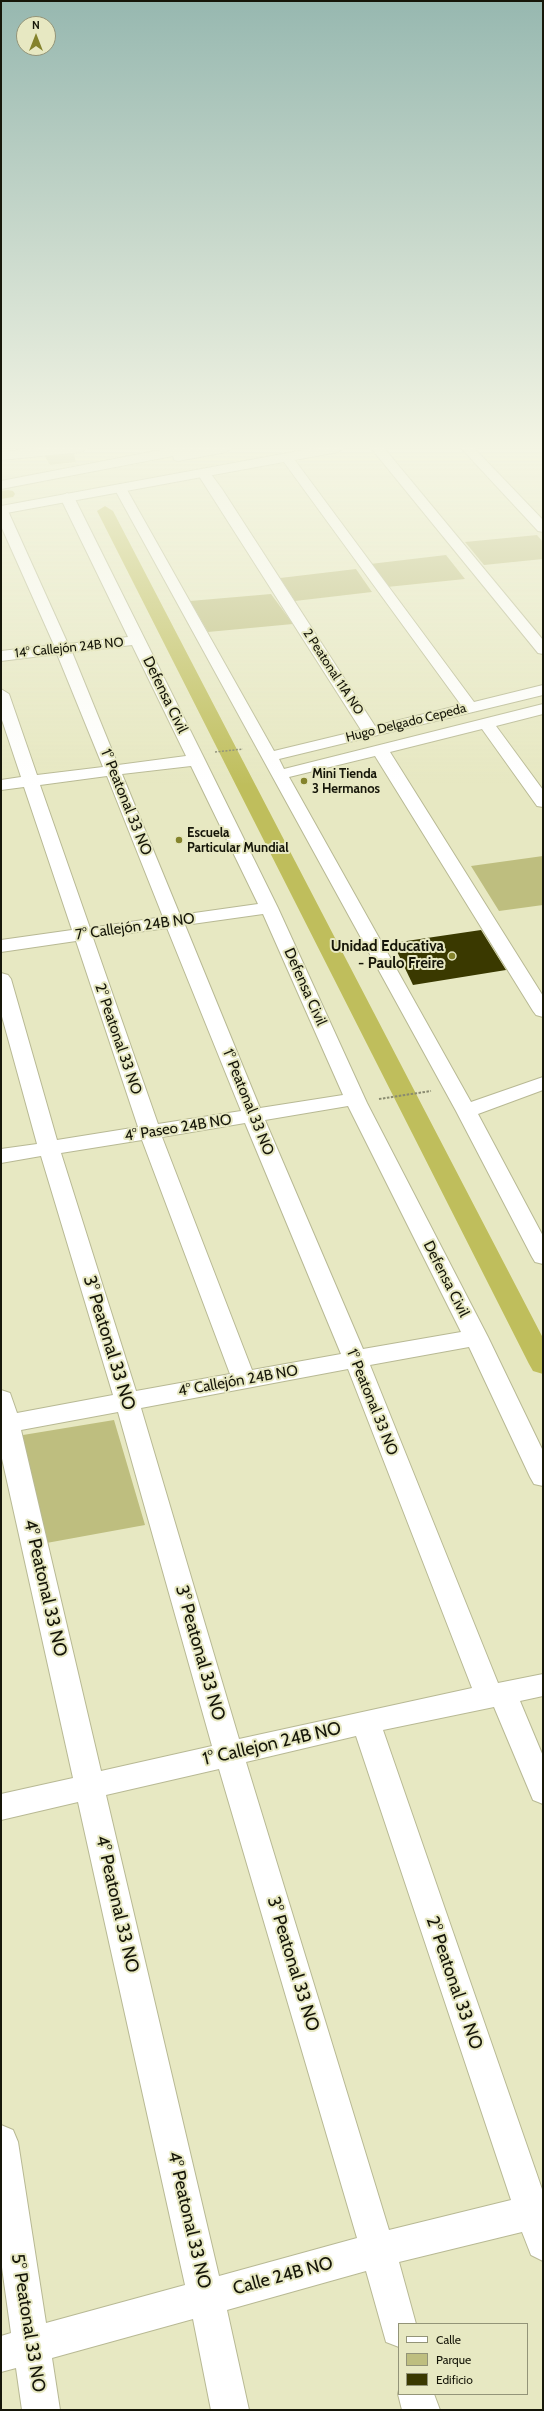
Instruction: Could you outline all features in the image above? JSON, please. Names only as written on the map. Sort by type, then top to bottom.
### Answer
[{"type":"street","name":"1° Peatonal 33 NO","points":[[24,561],[63,649],[253,1116],[496,1694],[543,1791]]},
{"type":"street","name":"Defensa Civil","points":[[99,561],[138,640],[203,757],[269,908],[363,1100],[543,1477]]},
{"type":"street","points":[[155,561],[269,757],[466,1111],[543,1257]]},
{"type":"street","name":"2 Peatonal 11A NO","points":[[261,561],[371,732]]},
{"type":"street","points":[[362,561],[470,707]]},
{"type":"street","points":[[469,561],[543,650]]},
{"type":"street","name":"14° Callejón 24B NO","points":[[1,656],[138,640]]},
{"type":"street","name":"Hugo Delgado Cepeda","points":[[269,757],[540,691]]},
{"type":"street","name":"2° Peatonal 33 NO","points":[[1,694],[150,1132],[244,1380]]},
{"type":"street","name":"Hugo Delgado Cepeda","points":[[279,775],[543,709]]},
{"type":"street","points":[[486,723],[543,802]]},
{"type":"street","points":[[380,750],[543,1012]]},
{"type":"street","points":[[1,785],[113,771],[203,757]]},
{"type":"street","name":"7° Callejón 24B NO","points":[[1,946],[269,908]]},
{"type":"street","name":"3° Peatonal 33 NO","points":[[1,978],[49,1148],[127,1400],[230,1754],[378,2250],[398,2324]]},
{"type":"street","points":[[466,1111],[543,1083]]},
{"type":"street","name":"4° Paseo 24B NO","points":[[1,1156],[363,1100]]},
{"type":"street","name":"4° Callejón 24B NO","points":[[4,1425],[127,1400],[356,1360],[476,1337]]},
{"type":"street","name":"4° Peatonal 33 NO","points":[[1,1399],[4,1425],[90,1787],[206,2297],[230,2410]]},
{"type":"street","name":"1° Callejon 24B NO","points":[[1,1806],[90,1787],[366,1722],[543,1685]]},
{"type":"street","name":"2° Peatonal 33 NO","points":[[366,1722],[539,2222]]},
{"type":"street","name":"5° Peatonal 33 NO","points":[[1,2142],[16,2350],[42,2410]]},
{"type":"street","name":"Calle 24B NO","points":[[16,2350],[378,2250],[539,2222]]},
{"type":"street","points":[[416,2395],[421,2410]]},
{"type":"path","points":[[203,757],[246,748]]},
{"type":"path","points":[[363,1100],[432,1091]]},
{"type":"green space","points":[[399,561],[450,561],[465,579],[387,587],[370,564]]},
{"type":"green space","points":[[480,561],[528,561],[484,565]]},
{"type":"green space","points":[[356,569],[372,592],[295,601],[280,578]]},
{"type":"green space","points":[[271,594],[293,624],[208,632],[190,601]]},
{"type":"green space","points":[[543,856],[543,905],[499,911],[471,866]]},
{"type":"green space","points":[[114,1420],[145,1525],[41,1544],[17,1436]]},
{"type":"building","name":"Unidad Educativa - Paulo Freire","points":[[481,930],[506,970],[413,985],[393,943]]},
{"type":"waterway","points":[[130,561],[543,1364]]},
{"type":"place","name":"Mini Tienda 3 Hermanos","points":[[304,781]]},
{"type":"place","name":"Escuela Particular Mundial","points":[[179,840]]},
{"type":"place","name":"Unidad Educativa - Paulo Freire","points":[[452,956]]}]
